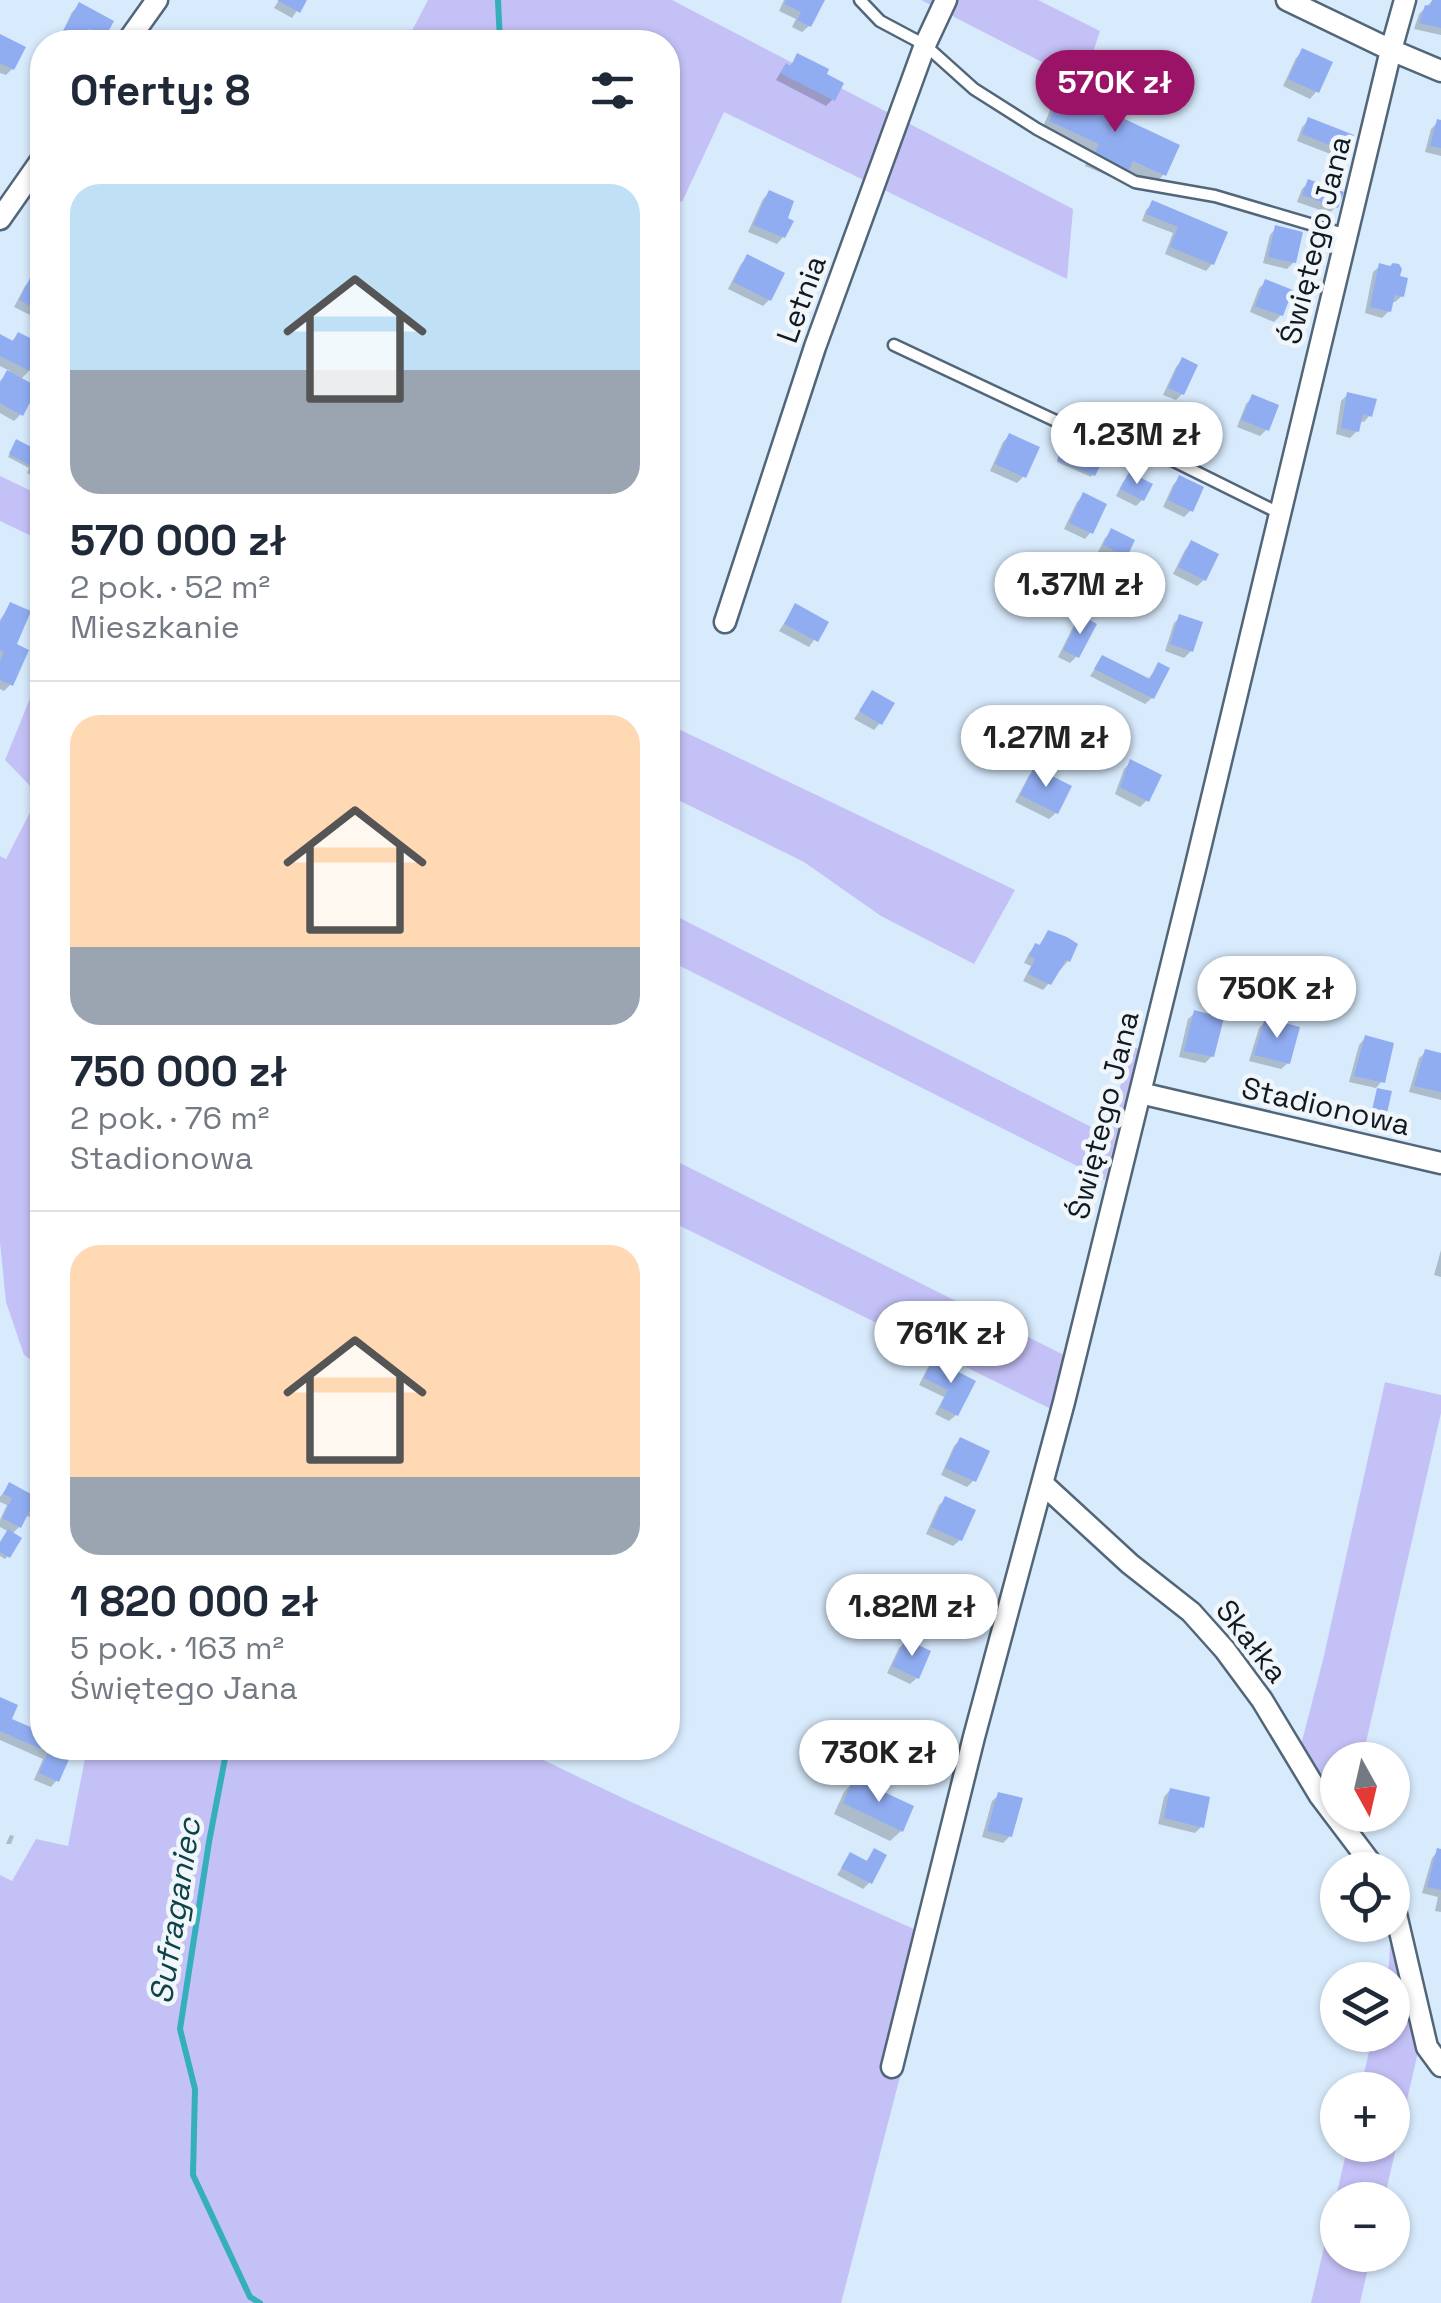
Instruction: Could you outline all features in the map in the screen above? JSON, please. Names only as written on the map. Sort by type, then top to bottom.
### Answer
[{"type":"street","points":[[135,30],[157,0]]},
{"type":"street","name":"Letnia","points":[[725,622],[815,347],[925,45],[946,0]]},
{"type":"street","points":[[1287,0],[1441,71]]},
{"type":"street","name":"Świętego Jana","points":[[892,2067],[1140,1093],[1405,0]]},
{"type":"street","points":[[0,219],[30,176]]},
{"type":"street","name":"Stadionowa","points":[[1140,1093],[1441,1163]]},
{"type":"street","name":"Skałka","points":[[1042,1484],[1130,1564],[1191,1612],[1225,1650],[1262,1700],[1320,1796],[1362,1852]]},
{"type":"street","points":[[1402,1942],[1427,2047],[1441,2066]]},
{"type":"lane","points":[[860,0],[880,21],[925,45],[974,89],[1037,129],[1135,182],[1214,196],[1348,235]]},
{"type":"lane","points":[[894,345],[1122,452],[1172,460],[1279,512]]},
{"type":"shaded area","points":[[428,0],[672,0],[1073,209],[1067,279],[724,112],[680,201],[680,30],[412,30]]},
{"type":"shaded area","points":[[921,0],[1038,0],[1100,31],[1083,83]]},
{"type":"shaded area","points":[[0,476],[30,490],[30,535],[0,521]]},
{"type":"shaded area","points":[[30,699],[30,786],[5,760]]},
{"type":"shaded area","points":[[680,730],[1015,890],[974,964],[881,916],[804,862],[680,801]]},
{"type":"shaded area","points":[[30,812],[30,1359],[24,1355],[6,1302],[0,1242],[0,856],[6,859]]},
{"type":"shaded area","points":[[680,918],[1107,1135],[1131,1046],[1139,1049],[1105,1180],[680,966]]},
{"type":"shaded area","points":[[680,1163],[1064,1355],[1051,1409],[680,1226]]},
{"type":"shaded area","points":[[1385,1382],[1441,1395],[1441,1413],[1366,1742],[1320,1742],[1320,1777],[1300,1749]]},
{"type":"shaded area","points":[[85,1760],[543,1760],[936,1939],[841,2303],[0,2303],[0,1875],[12,1881],[36,1839],[68,1846]]},
{"type":"shaded area","points":[[1410,2021],[1418,2052],[1410,2087],[1410,2072],[1364,2072],[1369,2052],[1410,2052]]},
{"type":"shaded area","points":[[1344,2162],[1393,2162],[1388,2182],[1339,2182]]},
{"type":"shaded area","points":[[1320,2265],[1320,2272],[1367,2272],[1360,2303],[1311,2303]]},
{"type":"building","points":[[277,0],[307,0],[300,13]]},
{"type":"building","points":[[786,0],[825,0],[811,27],[797,20],[801,12],[784,4]]},
{"type":"building","points":[[1432,0],[1441,0],[1441,28],[1419,23],[1425,5],[1430,6]]},
{"type":"building","points":[[79,2],[114,21],[109,30],[64,30]]},
{"type":"building","points":[[0,34],[26,47],[14,70],[0,63]]},
{"type":"building","points":[[1302,48],[1333,62],[1319,93],[1288,79]]},
{"type":"building","points":[[797,53],[829,69],[827,74],[844,83],[835,101],[780,73],[786,63],[791,66]]},
{"type":"building","points":[[1063,90],[1180,145],[1166,176],[1133,161],[1129,170],[1093,155],[1099,144],[1049,121]]},
{"type":"building","points":[[1308,117],[1354,135],[1347,152],[1302,134]]},
{"type":"building","points":[[1437,119],[1441,120],[1441,148],[1430,146]]},
{"type":"building","points":[[1308,179],[1344,192],[1338,208],[1302,195]]},
{"type":"building","points":[[769,190],[794,201],[788,218],[794,221],[785,238],[753,225]]},
{"type":"building","points":[[1152,200],[1228,232],[1214,265],[1170,247],[1178,227],[1146,214]]},
{"type":"building","points":[[1275,225],[1303,232],[1296,263],[1268,257]]},
{"type":"building","points":[[747,254],[785,273],[771,301],[733,282]]},
{"type":"building","points":[[1379,263],[1399,264],[1400,276],[1408,278],[1404,297],[1395,295],[1391,312],[1370,307]]},
{"type":"building","points":[[30,278],[30,306],[19,300]]},
{"type":"building","points":[[1265,279],[1293,290],[1283,316],[1255,306]]},
{"type":"building","points":[[18,332],[30,338],[30,371],[0,356],[0,334],[13,341]]},
{"type":"building","points":[[1182,357],[1198,365],[1184,395],[1168,388]]},
{"type":"building","points":[[7,370],[30,383],[30,402],[23,416],[0,403],[0,383]]},
{"type":"building","points":[[1347,392],[1377,399],[1372,417],[1363,414],[1359,432],[1341,428]]},
{"type":"building","points":[[1252,394],[1279,405],[1269,431],[1241,420]]},
{"type":"building","points":[[1009,433],[1040,447],[1026,478],[995,464]]},
{"type":"building","points":[[16,439],[30,446],[30,465],[9,454]]},
{"type":"building","points":[[1062,449],[1100,466],[1095,476],[1057,460]]},
{"type":"building","points":[[1129,472],[1153,484],[1144,501],[1120,489]]},
{"type":"building","points":[[1179,475],[1204,487],[1193,512],[1168,500]]},
{"type":"building","points":[[1083,492],[1107,504],[1093,534],[1069,523]]},
{"type":"building","points":[[1111,528],[1135,540],[1127,557],[1103,545]]},
{"type":"building","points":[[1191,540],[1219,554],[1206,581],[1178,567]]},
{"type":"building","points":[[1057,560],[1081,572],[1073,589],[1049,577]]},
{"type":"building","points":[[10,602],[30,611],[17,644],[29,650],[13,686],[0,680],[4,652],[0,650],[0,623]]},
{"type":"building","points":[[795,603],[829,622],[818,642],[784,624]]},
{"type":"building","points":[[1179,614],[1203,622],[1193,652],[1170,644]]},
{"type":"building","points":[[1081,615],[1097,624],[1079,658],[1063,650]]},
{"type":"building","points":[[1102,655],[1150,679],[1158,662],[1170,668],[1154,699],[1094,669]]},
{"type":"building","points":[[872,690],[895,703],[882,725],[859,711]]},
{"type":"building","points":[[977,724],[1021,745],[1012,764],[969,742]]},
{"type":"building","points":[[1130,759],[1162,775],[1149,802],[1120,787]]},
{"type":"building","points":[[1034,767],[1072,786],[1058,814],[1020,795]]},
{"type":"building","points":[[1048,930],[1078,944],[1070,962],[1066,960],[1051,985],[1028,974],[1035,959],[1029,956]]},
{"type":"building","points":[[1194,1010],[1224,1018],[1214,1057],[1184,1051]]},
{"type":"building","points":[[1265,1018],[1300,1027],[1290,1064],[1254,1055]]},
{"type":"building","points":[[1365,1035],[1394,1043],[1385,1083],[1354,1076]]},
{"type":"building","points":[[1425,1049],[1441,1053],[1441,1092],[1414,1086]]},
{"type":"building","points":[[1377,1088],[1392,1091],[1387,1113],[1372,1110]]},
{"type":"building","points":[[933,1359],[976,1381],[958,1416],[940,1407],[948,1390],[924,1378]]},
{"type":"building","points":[[960,1437],[990,1451],[976,1482],[945,1468]]},
{"type":"building","points":[[9,1482],[30,1493],[30,1510],[21,1528],[2,1518],[12,1498],[3,1494]]},
{"type":"building","points":[[945,1496],[976,1510],[962,1541],[931,1527]]},
{"type":"building","points":[[8,1529],[22,1538],[10,1558],[0,1552],[0,1542]]},
{"type":"building","points":[[905,1639],[931,1651],[919,1679],[892,1666]]},
{"type":"building","points":[[0,1697],[18,1705],[12,1719],[30,1727],[30,1744],[0,1731]]},
{"type":"building","points":[[45,1760],[69,1760],[59,1782],[39,1773]]},
{"type":"building","points":[[854,1778],[914,1806],[903,1832],[843,1803]]},
{"type":"building","points":[[1170,1788],[1210,1797],[1204,1828],[1164,1818]]},
{"type":"building","points":[[998,1792],[1023,1798],[1012,1837],[987,1831]]},
{"type":"building","points":[[874,1848],[887,1855],[872,1884],[841,1868],[850,1852],[867,1861]]},
{"type":"building","points":[[1437,1848],[1441,1849],[1441,1890],[1427,1887]]},
{"type":"waterway","name":"Sufraganiec","points":[[498,0],[499,30]]},
{"type":"waterway","name":"Sufraganiec","points":[[225,1760],[180,2029],[195,2089],[193,2175],[250,2297],[260,2303]]}]
